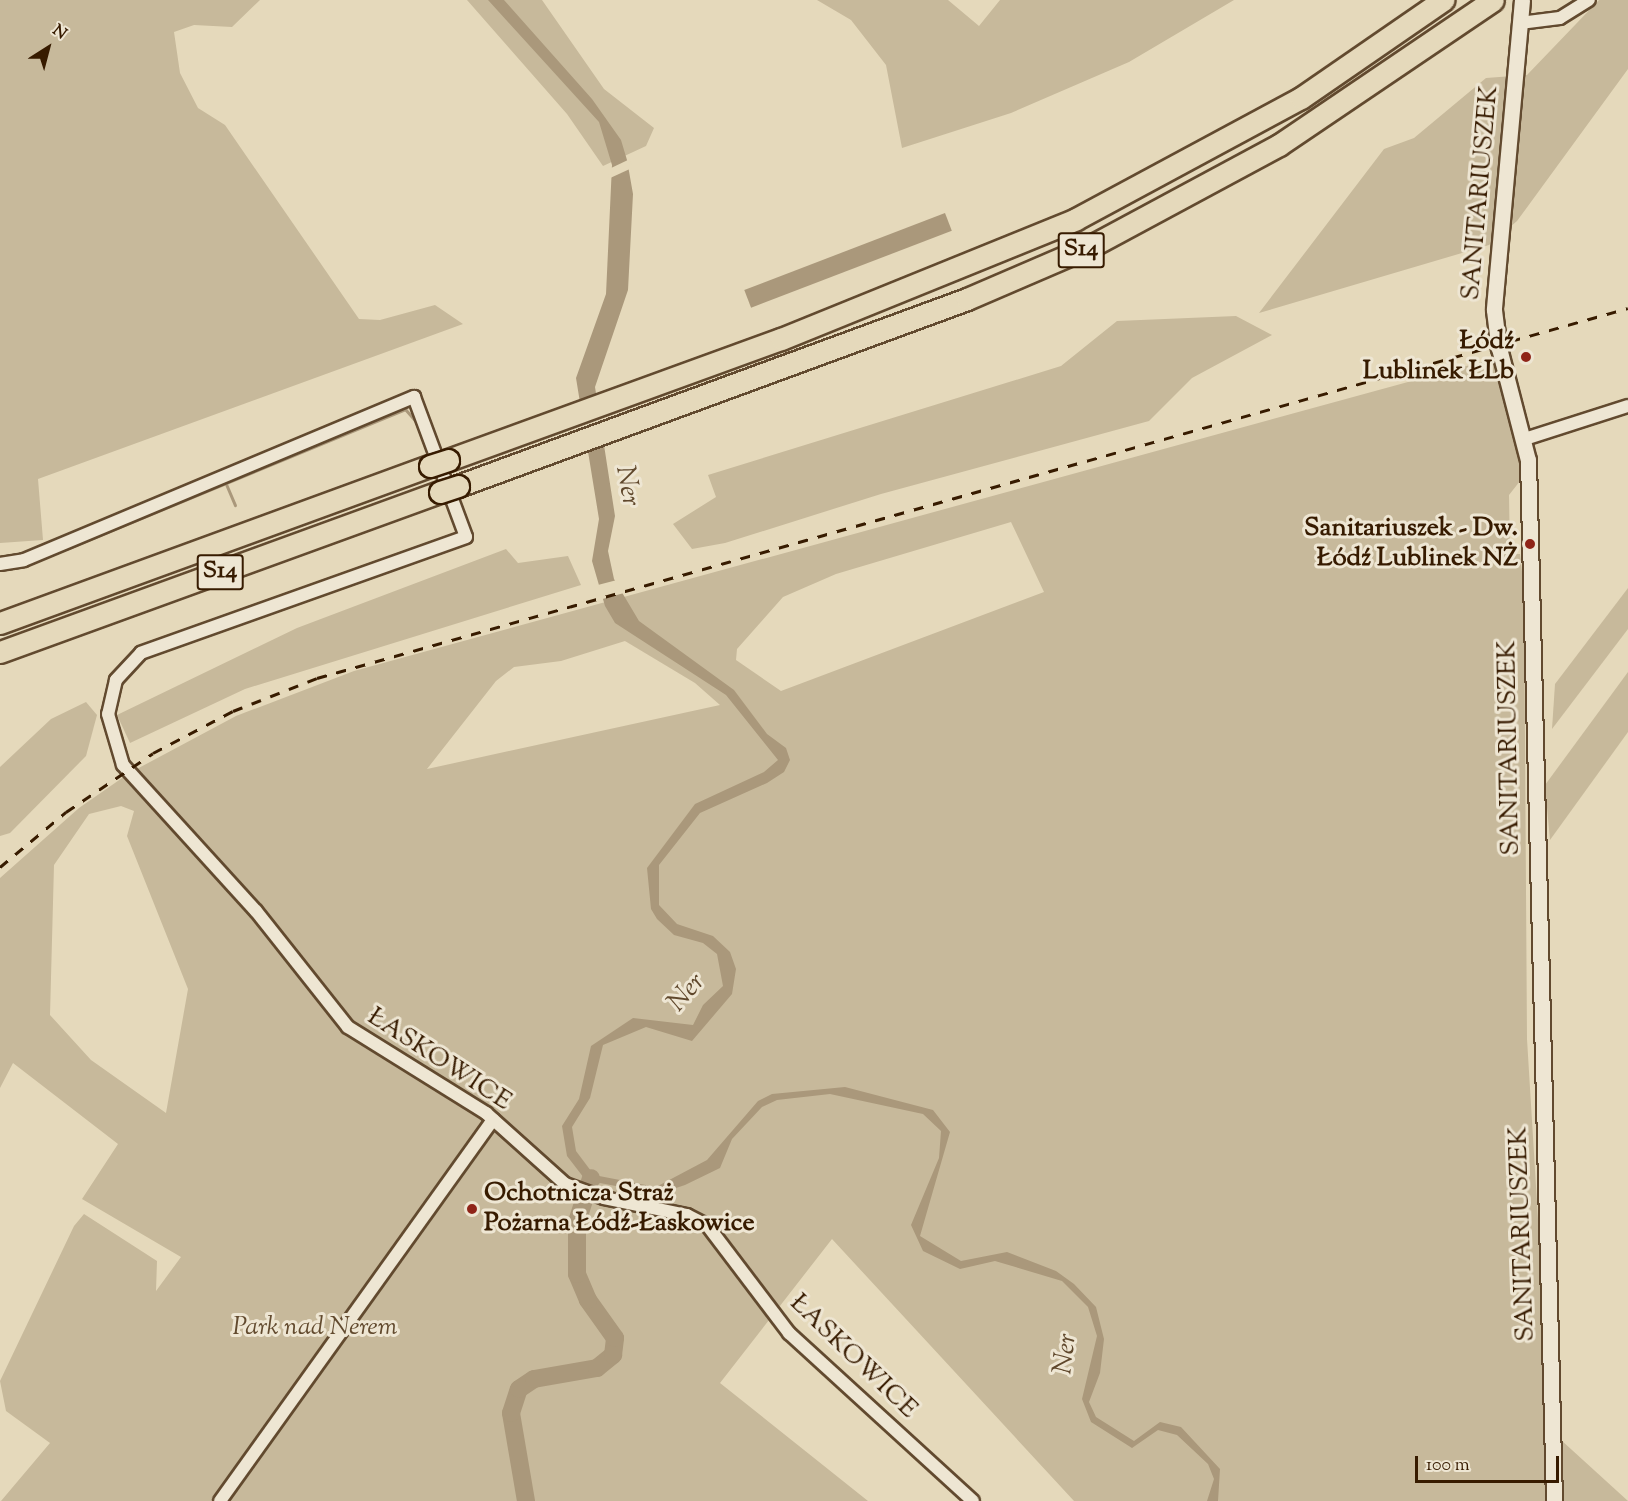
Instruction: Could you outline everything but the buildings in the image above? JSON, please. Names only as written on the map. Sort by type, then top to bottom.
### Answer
[{"type":"highway","name":"S14","points":[[0,623],[622,396],[1076,219],[1301,98],[1443,0]]},
{"type":"highway","name":"S14","points":[[0,652],[967,299],[1095,244],[1279,145],[1493,0]]},
{"type":"street","name":"SANITARIUSZEK","points":[[1522,0],[1494,301],[1498,348],[1525,439],[1554,1501]]},
{"type":"street","points":[[1520,23],[1560,18],[1589,0]]},
{"type":"street","name":"ŁASKOWICE","points":[[0,564],[24,560],[414,397],[466,537],[166,640],[141,653],[116,680],[108,714],[113,740],[138,788],[203,850],[348,1027],[493,1120],[572,1186],[598,1196],[687,1215],[707,1225],[789,1333],[973,1501]]},
{"type":"street","points":[[1525,439],[1628,406]]},
{"type":"street","points":[[220,1501],[493,1120]]},
{"type":"green space","points":[[0,0],[260,0],[232,27],[194,25],[174,32],[180,73],[198,108],[225,125],[359,319],[380,320],[435,305],[463,324],[38,479],[43,540],[0,543]]},
{"type":"green space","points":[[467,0],[542,0],[604,89],[654,128],[646,146],[603,166],[567,114]]},
{"type":"green space","points":[[817,0],[948,0],[979,26],[1000,0],[1234,0],[1129,62],[1011,113],[902,148],[886,65],[851,20]]},
{"type":"green space","points":[[1599,0],[1628,0],[1628,69],[1517,221],[1489,245],[1259,313],[1384,149],[1414,138],[1486,78],[1527,75]]},
{"type":"green space","points":[[1236,316],[1272,335],[1192,378],[1149,421],[881,494],[725,543],[692,549],[673,524],[716,497],[708,475],[1061,366],[1117,321]]},
{"type":"green space","name":"Park nad Nerem","points":[[1492,359],[1520,440],[1520,481],[1509,495],[1510,554],[1520,554],[1524,589],[1527,1039],[1552,1448],[1561,1449],[1561,1440],[1628,1501],[1074,1501],[832,1239],[720,1383],[868,1501],[1,1501],[50,1443],[6,1411],[0,1381],[74,1226],[84,1214],[157,1261],[156,1291],[181,1257],[82,1199],[118,1144],[13,1063],[0,1088],[0,878],[79,808],[125,776],[148,803],[155,799],[135,770],[236,716],[354,671]],"holes":[[[1011,522],[1044,592],[781,691],[736,660],[737,649],[783,597],[836,574]],[[625,641],[695,683],[720,705],[427,769],[496,681],[514,667],[561,661]],[[121,806],[134,811],[127,836],[188,989],[166,1113],[91,1060],[50,1015],[54,865],[89,814]]]},
{"type":"green space","points":[[506,549],[518,563],[568,556],[581,585],[245,689],[130,743],[117,715],[297,628]]},
{"type":"green space","points":[[1628,588],[1628,629],[1552,729],[1555,684]]},
{"type":"green space","points":[[1628,672],[1628,732],[1550,840],[1545,785]]},
{"type":"green space","points":[[86,702],[97,715],[86,756],[10,833],[0,836],[0,767],[51,719]]},
{"type":"shaded area","points":[[488,0],[504,0],[592,99],[621,140],[627,160],[633,194],[628,290],[595,387],[615,516],[608,551],[614,579],[639,621],[734,690],[767,734],[786,748],[790,760],[784,772],[767,783],[700,813],[659,865],[659,905],[677,924],[713,936],[730,952],[736,969],[732,994],[692,1041],[646,1027],[603,1045],[590,1098],[572,1127],[576,1151],[594,1175],[656,1187],[707,1160],[758,1101],[772,1094],[845,1087],[933,1110],[950,1132],[920,1236],[961,1261],[1007,1252],[1056,1271],[1074,1284],[1096,1307],[1104,1339],[1100,1373],[1089,1402],[1096,1417],[1134,1441],[1160,1422],[1181,1427],[1220,1469],[1218,1501],[1207,1501],[1214,1479],[1208,1464],[1177,1435],[1158,1430],[1132,1448],[1091,1422],[1082,1399],[1097,1336],[1088,1307],[1062,1281],[995,1261],[960,1269],[923,1251],[911,1225],[939,1158],[941,1131],[923,1114],[830,1094],[777,1100],[762,1107],[732,1139],[720,1168],[685,1185],[658,1194],[600,1183],[589,1191],[582,1189],[584,1178],[567,1156],[562,1126],[579,1099],[591,1046],[633,1018],[693,1025],[703,1005],[723,986],[717,954],[703,943],[674,935],[657,919],[651,909],[647,868],[695,804],[764,772],[778,760],[726,695],[615,623],[605,606],[592,561],[599,519],[576,378],[606,294],[612,165],[599,122]]},
{"type":"shaded area","points":[[945,213],[952,231],[751,308],[744,290]]},
{"type":"pier","points":[[630,159],[632,168],[608,179],[609,169]]},
{"type":"pier","points":[[599,394],[605,444],[581,453],[575,402]]},
{"type":"pier","points":[[617,580],[624,593],[599,600],[594,586]]},
{"type":"waterway","points":[[66,549],[405,409],[417,423]]},
{"type":"waterway","points":[[226,484],[235,505]]},
{"type":"waterway","points":[[526,1501],[511,1413],[519,1389],[534,1379],[597,1368],[613,1355],[615,1338],[588,1300],[577,1274],[577,1222],[591,1178]]},
{"type":"railway","points":[[0,867],[66,812],[153,753],[233,711],[317,678],[1628,308]]},
{"type":"place","name":"Łódź Lublinek ŁLb","points":[[1526,357]]},
{"type":"place","name":"Sanitariuszek - Dw. Łódź Lublinek NŻ","points":[[1530,544]]},
{"type":"place","name":"Ochotnicza Straż Pożarna Łódź-Łaskowice","points":[[472,1209]]},
{"type":"water label","name":"Ner","points":[[627,486]]},
{"type":"water label","name":"Ner","points":[[687,993]]},
{"type":"water label","name":"Ner","points":[[1066,1354]]}]
